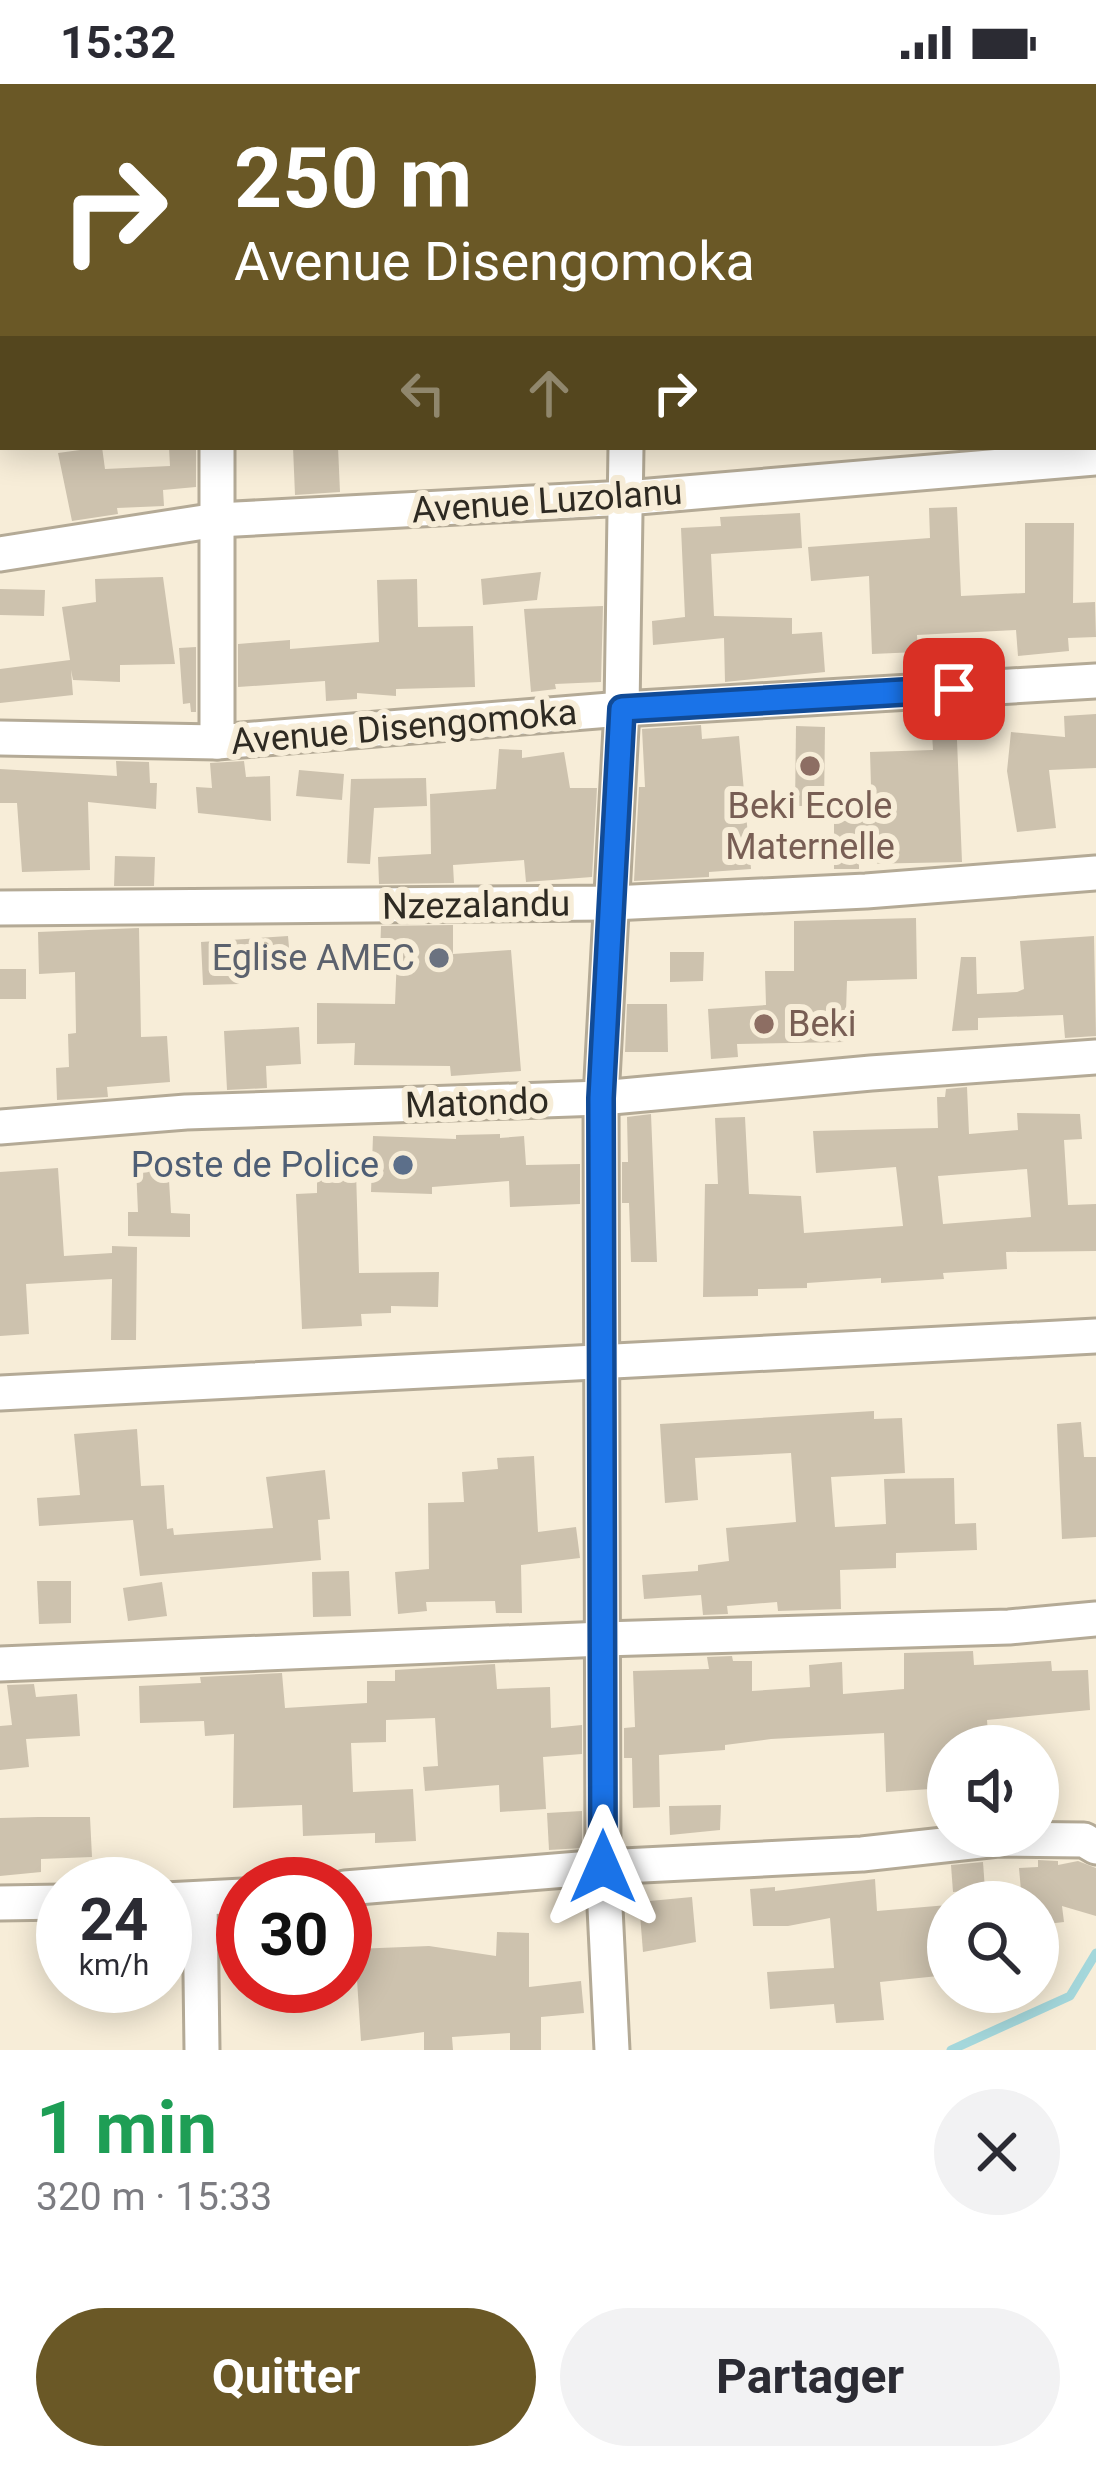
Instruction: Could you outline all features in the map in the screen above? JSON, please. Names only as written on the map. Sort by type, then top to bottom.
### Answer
[{"type":"street","points":[[217,742],[218,450]]},
{"type":"street","points":[[612,2050],[603,1867],[601,1098],[622,709],[626,450]]},
{"type":"street","name":"Avenue Luzolanu","points":[[0,554],[217,520],[626,498],[1096,458]]},
{"type":"street","name":"Avenue Disengomoka","points":[[0,738],[217,742],[622,709],[1096,681]]},
{"type":"street","name":"Nzezalandu","points":[[0,908],[612,904],[1096,874]]},
{"type":"street","name":"Matondo","points":[[0,1127],[186,1112],[601,1098],[1096,1057]]},
{"type":"street","points":[[0,1393],[1096,1336]]},
{"type":"street","points":[[0,1664],[1010,1627],[1096,1619]]},
{"type":"street","points":[[372,1886],[603,1867],[862,1854],[998,1839],[1084,1840],[1096,1847]]},
{"type":"street","points":[[192,1900],[216,1899]]},
{"type":"street","points":[[200,1900],[202,2050]]},
{"type":"street","points":[[0,1903],[36,1902]]},
{"type":"building","points":[[102,450],[105,469],[170,466],[169,450],[196,450],[196,487],[163,490],[164,506],[117,508],[118,514],[72,521],[58,453]]},
{"type":"building","points":[[293,450],[338,450],[340,492],[295,495]]},
{"type":"building","points":[[957,507],[961,596],[1025,593],[1025,523],[1074,523],[1073,603],[1095,602],[1096,637],[1068,638],[1069,651],[1018,656],[1016,630],[917,635],[918,652],[872,654],[869,576],[811,581],[808,547],[930,538],[929,508]]},
{"type":"building","points":[[800,513],[802,548],[711,554],[714,616],[792,618],[792,634],[822,632],[825,672],[725,682],[724,638],[653,645],[652,621],[685,617],[681,528],[721,526],[720,517]]},
{"type":"building","points":[[541,572],[537,600],[483,605],[481,579]]},
{"type":"building","points":[[163,577],[175,664],[120,665],[120,682],[73,680],[71,670],[73,695],[0,703],[0,669],[70,660],[62,607],[96,602],[95,579]]},
{"type":"building","points":[[417,579],[418,627],[473,626],[475,687],[396,689],[396,696],[357,693],[357,699],[326,701],[325,681],[238,687],[238,644],[290,640],[290,649],[379,642],[377,580]]},
{"type":"building","points":[[0,589],[45,590],[44,616],[0,615]]},
{"type":"building","points":[[603,606],[601,682],[555,684],[556,689],[531,692],[524,609]]},
{"type":"building","points":[[196,647],[196,712],[191,712],[190,703],[183,704],[179,648]]},
{"type":"building","points":[[1096,714],[1096,768],[1049,770],[1056,828],[1017,832],[1007,771],[1011,732],[1065,737],[1064,716]]},
{"type":"building","points":[[956,716],[962,862],[859,864],[859,869],[834,869],[834,821],[872,820],[870,752],[933,750],[931,717]]},
{"type":"building","points":[[701,725],[702,739],[739,736],[751,869],[709,872],[709,877],[634,881],[639,787],[645,787],[642,729]]},
{"type":"building","name":"Beki Ecole Maternelle","points":[[796,726],[825,727],[824,806],[795,806]]},
{"type":"building","points":[[499,749],[522,750],[522,758],[564,752],[570,788],[597,788],[592,877],[526,882],[524,860],[453,865],[454,883],[379,884],[378,857],[431,854],[430,794],[496,789]]},
{"type":"building","points":[[116,761],[149,762],[150,783],[157,783],[156,809],[88,802],[90,870],[22,872],[17,803],[0,803],[0,769],[117,776]]},
{"type":"building","points":[[244,761],[246,777],[270,776],[271,821],[198,813],[196,787],[212,788],[210,763]]},
{"type":"building","points":[[299,770],[344,774],[342,800],[296,796]]},
{"type":"building","points":[[426,778],[427,806],[374,808],[370,864],[347,863],[351,779]]},
{"type":"building","points":[[115,856],[155,857],[154,886],[114,886]]},
{"type":"building","points":[[916,918],[917,979],[847,981],[845,1042],[737,1044],[738,1057],[711,1059],[708,1009],[766,1005],[765,971],[794,971],[794,921]]},
{"type":"building","points":[[453,925],[453,954],[511,950],[521,1071],[451,1076],[450,1066],[354,1065],[355,1043],[317,1044],[317,1003],[395,1004],[397,956],[380,956],[381,926]]},
{"type":"building","points":[[139,928],[141,1037],[167,1036],[170,1082],[107,1087],[108,1097],[57,1100],[56,1068],[69,1067],[68,1034],[76,1033],[75,972],[39,974],[38,932]]},
{"type":"building","points":[[288,936],[291,970],[238,973],[239,984],[203,985],[201,942]]},
{"type":"building","points":[[1094,936],[1096,1036],[1065,1038],[1063,1015],[978,1018],[978,1030],[952,1031],[961,957],[976,957],[977,994],[1017,992],[1024,989],[1020,941]]},
{"type":"building","points":[[670,952],[704,952],[703,981],[670,982]]},
{"type":"building","points":[[0,969],[26,969],[26,999],[0,999]]},
{"type":"building","points":[[627,1004],[667,1004],[668,1052],[625,1052]]},
{"type":"building","points":[[299,1027],[301,1064],[266,1066],[267,1088],[227,1090],[224,1031]]},
{"type":"building","points":[[967,1087],[969,1134],[1018,1130],[1017,1113],[1080,1114],[1082,1139],[1064,1140],[1068,1205],[1096,1204],[1096,1251],[1006,1252],[1007,1269],[943,1273],[944,1279],[807,1283],[807,1288],[758,1289],[758,1296],[703,1297],[705,1184],[718,1184],[715,1118],[745,1117],[749,1194],[801,1196],[804,1233],[903,1226],[896,1167],[816,1173],[813,1131],[938,1128],[937,1097],[945,1097],[946,1089]],"holes":[[[1027,1169],[1031,1217],[943,1224],[938,1176]]]},
{"type":"building","points":[[651,1114],[657,1262],[631,1262],[629,1203],[622,1203],[622,1162],[628,1162],[627,1117]]},
{"type":"building","points":[[500,1134],[500,1138],[524,1136],[526,1165],[580,1164],[580,1204],[510,1207],[509,1181],[432,1187],[432,1194],[371,1192],[373,1136],[456,1139],[456,1135]]},
{"type":"building","points":[[168,1164],[171,1213],[190,1214],[190,1237],[128,1236],[128,1212],[138,1212],[136,1166]]},
{"type":"building","points":[[58,1168],[64,1256],[112,1253],[112,1246],[137,1247],[136,1340],[111,1340],[112,1279],[26,1284],[29,1334],[0,1336],[0,1172]]},
{"type":"building","points":[[356,1171],[359,1273],[439,1272],[438,1307],[391,1306],[391,1313],[361,1314],[362,1326],[302,1329],[296,1194],[317,1193],[317,1172]]},
{"type":"building","points":[[874,1411],[874,1419],[902,1418],[905,1473],[831,1477],[835,1527],[886,1524],[884,1479],[954,1478],[955,1524],[976,1523],[977,1550],[896,1553],[896,1568],[840,1570],[841,1609],[778,1611],[777,1602],[727,1606],[728,1614],[703,1615],[701,1595],[644,1599],[642,1575],[698,1571],[698,1565],[729,1561],[726,1528],[796,1522],[791,1453],[695,1458],[698,1500],[665,1503],[660,1424]]},
{"type":"building","points":[[1081,1422],[1084,1457],[1096,1457],[1096,1537],[1062,1539],[1057,1424]]},
{"type":"building","points":[[137,1429],[141,1486],[164,1485],[167,1529],[173,1528],[174,1535],[273,1528],[266,1477],[325,1470],[330,1519],[318,1520],[321,1560],[140,1576],[133,1520],[39,1526],[37,1498],[80,1495],[74,1434]]},
{"type":"building","points":[[534,1456],[538,1532],[576,1527],[580,1558],[521,1565],[522,1613],[496,1613],[495,1601],[426,1602],[427,1611],[398,1614],[395,1572],[429,1569],[428,1503],[464,1502],[462,1472],[498,1469],[497,1458]]},
{"type":"building","points":[[349,1571],[351,1616],[313,1617],[312,1572]]},
{"type":"building","points":[[37,1581],[71,1581],[71,1623],[39,1624]]},
{"type":"building","points":[[162,1582],[167,1616],[128,1621],[123,1588]]},
{"type":"building","points":[[973,1651],[974,1665],[1051,1661],[1052,1671],[1088,1670],[1090,1710],[987,1720],[987,1725],[927,1725],[927,1789],[886,1792],[884,1733],[771,1739],[725,1745],[725,1750],[659,1755],[660,1807],[633,1808],[632,1758],[624,1758],[624,1728],[635,1727],[633,1671],[709,1669],[707,1657],[732,1656],[733,1661],[752,1661],[752,1691],[810,1687],[809,1665],[842,1662],[843,1694],[904,1689],[904,1653]]},
{"type":"building","points":[[495,1664],[497,1689],[550,1687],[551,1728],[582,1725],[582,1754],[543,1757],[546,1809],[500,1812],[499,1785],[425,1791],[423,1767],[438,1766],[435,1718],[386,1720],[386,1742],[351,1743],[353,1792],[413,1789],[416,1841],[375,1843],[375,1833],[303,1836],[302,1805],[233,1808],[234,1734],[205,1736],[204,1721],[140,1723],[139,1686],[282,1673],[285,1708],[367,1703],[367,1681],[395,1681],[395,1670]]},
{"type":"building","points":[[34,1684],[36,1697],[77,1694],[80,1736],[26,1739],[29,1767],[0,1770],[0,1726],[12,1725],[7,1685]]},
{"type":"building","points":[[721,1805],[720,1830],[670,1835],[669,1806]]},
{"type":"building","points":[[582,1811],[582,1848],[549,1850],[547,1813]]},
{"type":"building","points":[[90,1817],[92,1857],[36,1857],[36,1872],[0,1876],[0,1818]]},
{"type":"building","points":[[1038,1860],[1058,1861],[1058,1865],[1078,1861],[1096,1868],[1096,1916],[1062,1906],[1064,1922],[1059,1923],[1059,1881],[1020,1881],[1019,1868],[1038,1867]]},
{"type":"building","points":[[983,1862],[984,1881],[952,1881],[951,1865]]},
{"type":"building","points":[[875,1879],[877,1911],[927,1907],[927,1977],[880,1982],[884,2020],[836,2023],[834,2004],[770,2009],[767,1972],[834,1968],[830,1918],[788,1926],[753,1926],[750,1889],[775,1887],[775,1891]]},
{"type":"building","points":[[692,1897],[696,1942],[643,1952],[639,1902]]},
{"type":"building","points":[[497,1932],[529,1933],[529,1987],[581,1981],[584,2013],[541,2017],[541,2050],[510,2050],[510,2033],[452,2037],[453,2050],[424,2050],[424,2032],[361,2041],[359,2013],[372,2013],[372,1948],[429,1946],[496,1956]]},
{"type":"waterway","points":[[951,2050],[1070,1996],[1096,1953]]},
{"type":"place","name":"Beki Ecole Maternelle","points":[[810,766]]},
{"type":"place","name":"Eglise AMEC","points":[[439,958]]},
{"type":"place","name":"Beki","points":[[764,1024]]},
{"type":"place","name":"Poste de Police","points":[[403,1165]]},
{"type":"route","points":[[603,1867],[601,1098],[622,709],[954,689]]}]
